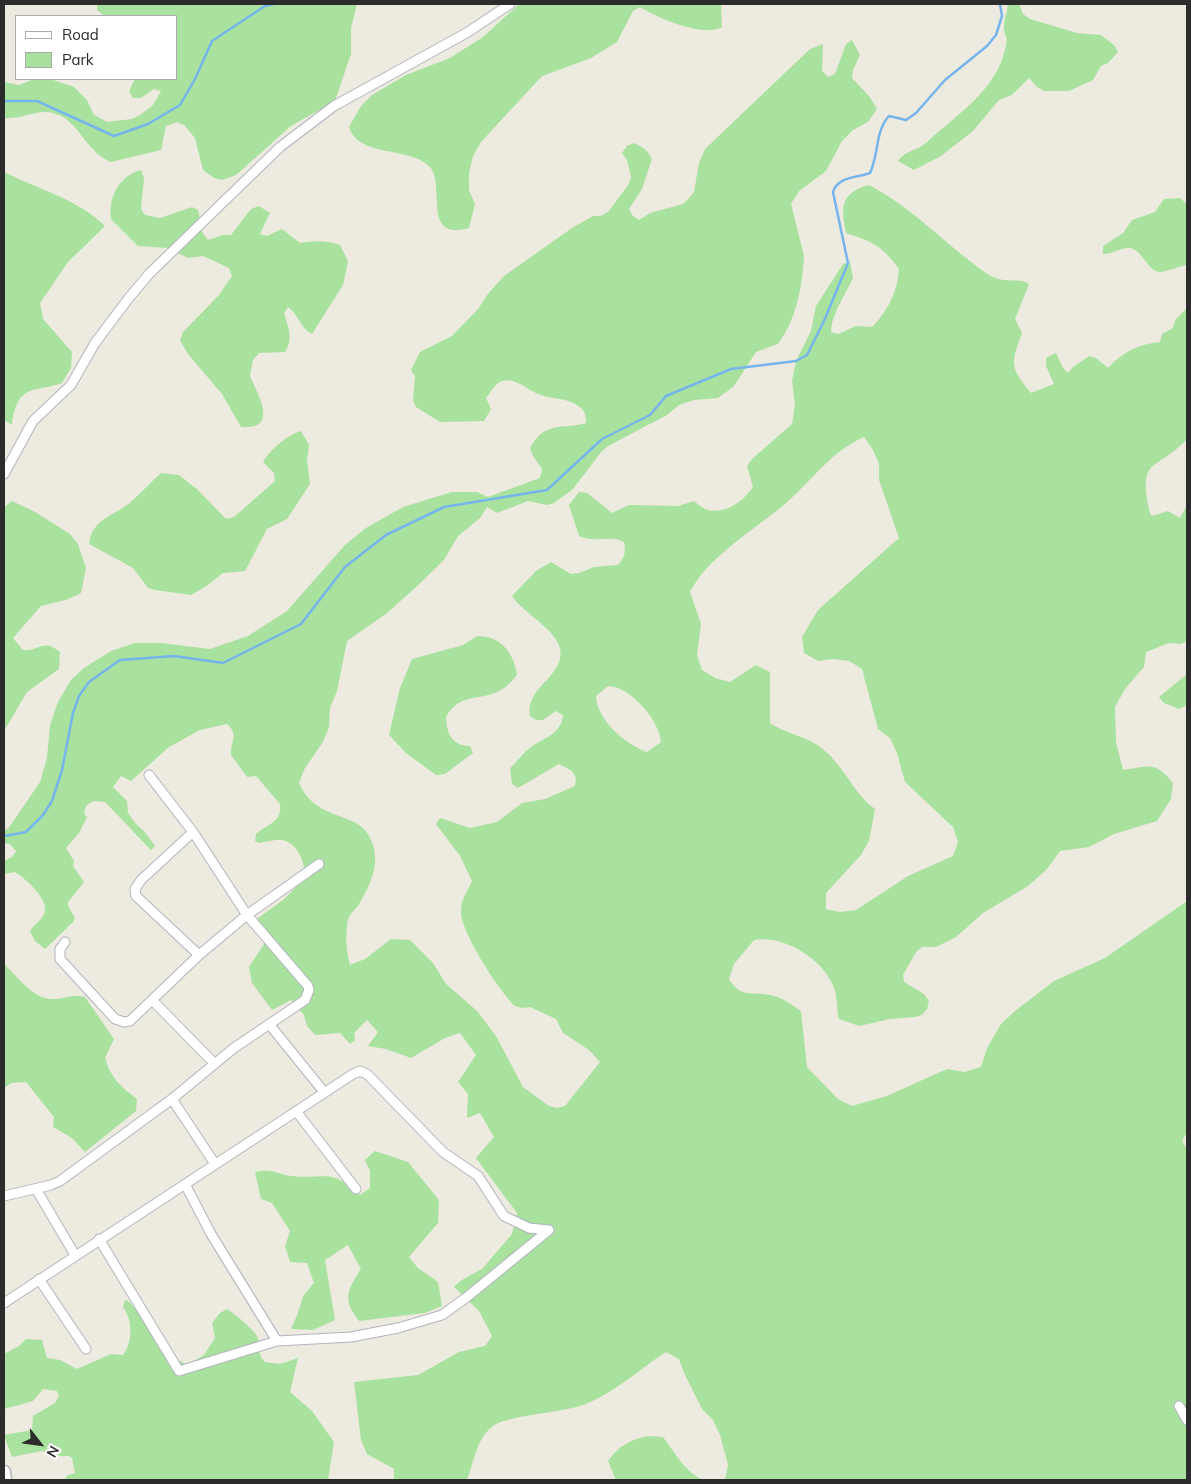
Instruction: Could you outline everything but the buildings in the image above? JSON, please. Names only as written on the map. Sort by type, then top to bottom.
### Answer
[{"type":"main road","points":[[4,1472],[5,1480]]},
{"type":"street","points":[[4,474],[33,421],[71,385],[95,343],[149,274],[280,147],[334,106],[468,32],[510,4]]},
{"type":"street","points":[[4,1196],[36,1189],[60,1181],[172,1099],[214,1064],[305,1000],[309,990],[308,986],[247,915],[193,832],[149,775]]},
{"type":"street","points":[[193,832],[141,880],[135,889],[136,896],[199,955]]},
{"type":"street","points":[[65,942],[60,949],[60,959],[114,1019],[124,1022],[130,1021],[199,955],[247,915],[319,864]]},
{"type":"street","points":[[152,1000],[214,1064]]},
{"type":"street","points":[[269,1024],[324,1092]]},
{"type":"street","points":[[4,1303],[39,1278],[324,1092],[353,1074],[360,1072],[367,1074],[443,1152],[478,1176],[492,1194],[504,1216],[529,1228],[549,1230],[474,1292],[442,1315],[398,1328],[351,1336],[277,1341],[179,1371],[99,1239]]},
{"type":"street","points":[[172,1099],[215,1164]]},
{"type":"street","points":[[296,1111],[356,1188]]},
{"type":"street","points":[[185,1184],[206,1226],[277,1341]]},
{"type":"street","points":[[36,1189],[75,1255]]},
{"type":"street","points":[[39,1278],[86,1349]]},
{"type":"street","points":[[1179,1406],[1187,1420]]},
{"type":"green space","points":[[97,4],[357,4],[351,28],[351,54],[335,101],[291,126],[236,175],[222,180],[214,178],[203,170],[195,138],[184,125],[177,122],[166,126],[161,150],[111,162],[94,151],[76,128],[62,116],[41,112],[16,118],[4,118],[4,82],[19,85],[32,80],[53,80],[74,87],[87,100],[94,115],[107,122],[132,119],[153,105],[161,91],[154,89],[141,98],[133,98],[129,91],[134,80],[178,80],[178,15],[104,15],[97,10]]},
{"type":"green space","points":[[519,4],[721,4],[722,27],[714,30],[692,28],[669,21],[640,7],[633,11],[617,42],[591,58],[542,76],[481,142],[473,156],[469,173],[469,190],[475,204],[469,228],[454,230],[445,227],[440,219],[437,209],[434,174],[429,166],[409,156],[373,148],[354,137],[349,127],[361,106],[372,95],[406,75],[450,58],[483,37]]},
{"type":"green space","points":[[1008,4],[1019,4],[1023,14],[1030,19],[1077,33],[1101,35],[1115,46],[1118,52],[1108,63],[1101,66],[1093,80],[1069,91],[1044,91],[1037,87],[1029,78],[1012,95],[999,100],[973,131],[941,156],[914,170],[898,161],[904,155],[926,143],[975,100],[985,88],[1002,61],[1007,43],[1004,27]]},
{"type":"green space","points":[[852,40],[860,55],[853,70],[852,78],[869,96],[877,109],[868,122],[853,130],[842,141],[826,171],[799,191],[791,204],[804,256],[803,268],[800,291],[794,313],[778,344],[756,352],[734,386],[718,398],[694,400],[679,405],[667,415],[608,446],[573,489],[554,503],[547,505],[528,501],[497,513],[487,507],[480,518],[458,536],[444,560],[414,589],[387,613],[347,641],[337,691],[330,708],[329,727],[323,742],[305,768],[299,783],[307,796],[316,805],[348,819],[365,830],[374,848],[375,865],[371,881],[348,920],[346,942],[350,965],[365,959],[391,939],[410,940],[433,963],[446,984],[477,1011],[496,1036],[523,1087],[549,1106],[557,1108],[565,1106],[600,1062],[589,1050],[563,1033],[556,1019],[530,1007],[522,1008],[515,1006],[491,975],[473,945],[462,919],[462,903],[472,881],[460,856],[436,824],[440,818],[470,828],[497,822],[522,803],[545,799],[575,786],[576,778],[572,771],[559,764],[518,788],[512,784],[510,768],[527,750],[551,735],[559,727],[563,715],[556,711],[543,720],[536,720],[530,716],[532,699],[557,666],[560,659],[560,650],[557,641],[551,633],[512,596],[536,571],[551,562],[571,574],[594,567],[618,565],[624,557],[624,542],[613,539],[590,539],[579,536],[569,505],[579,492],[587,493],[612,513],[629,505],[678,506],[694,501],[706,509],[715,511],[728,508],[744,497],[753,487],[747,466],[752,459],[792,424],[795,405],[792,381],[796,361],[811,331],[816,306],[843,264],[850,262],[853,278],[837,309],[831,332],[838,334],[856,326],[872,327],[887,308],[894,294],[899,269],[893,261],[877,246],[846,233],[843,208],[852,192],[859,188],[869,185],[885,194],[971,262],[993,277],[1029,284],[1015,319],[1022,333],[1015,352],[1014,365],[1019,377],[1031,393],[1054,384],[1046,366],[1046,358],[1056,353],[1063,368],[1068,373],[1073,367],[1089,356],[1096,358],[1108,368],[1119,357],[1131,350],[1160,342],[1162,334],[1173,328],[1175,320],[1187,308],[1187,439],[1152,467],[1146,482],[1152,516],[1168,511],[1180,518],[1187,505],[1187,641],[1181,644],[1169,643],[1146,652],[1144,667],[1125,689],[1115,707],[1116,742],[1123,770],[1145,767],[1156,768],[1173,783],[1171,799],[1157,821],[1114,834],[1089,847],[1060,851],[1047,869],[1028,886],[983,913],[956,937],[936,947],[922,947],[916,952],[903,975],[904,982],[924,994],[929,1001],[927,1009],[922,1015],[890,1019],[859,1026],[839,1019],[835,989],[820,966],[800,950],[777,941],[766,939],[754,940],[734,964],[729,979],[742,992],[774,996],[801,1011],[807,1067],[838,1099],[852,1106],[887,1096],[948,1069],[964,1072],[981,1067],[987,1048],[1001,1024],[1015,1011],[1054,981],[1105,958],[1187,901],[1187,1132],[1182,1141],[1187,1149],[1187,1480],[725,1480],[728,1465],[720,1435],[713,1420],[702,1409],[679,1359],[666,1352],[617,1387],[586,1404],[564,1410],[510,1419],[493,1426],[487,1431],[479,1444],[467,1480],[394,1480],[394,1469],[367,1454],[361,1440],[354,1382],[418,1375],[459,1352],[485,1346],[492,1336],[479,1311],[454,1287],[460,1281],[482,1269],[512,1234],[517,1213],[476,1158],[494,1137],[480,1113],[467,1118],[468,1094],[458,1082],[476,1055],[460,1033],[445,1038],[411,1058],[386,1049],[368,1046],[378,1032],[367,1020],[354,1033],[355,1040],[350,1044],[340,1033],[315,1035],[307,1026],[304,1015],[291,1000],[272,1010],[252,983],[249,967],[264,944],[257,919],[284,899],[305,878],[304,867],[297,850],[288,842],[274,840],[259,843],[255,841],[256,834],[273,822],[279,815],[280,804],[256,776],[247,777],[231,755],[234,735],[227,724],[200,730],[169,747],[131,781],[121,776],[113,787],[127,801],[128,813],[155,846],[151,850],[105,802],[93,801],[86,806],[84,814],[87,817],[79,833],[66,848],[74,861],[73,866],[84,882],[68,902],[68,906],[75,918],[45,949],[35,941],[30,931],[42,918],[45,910],[41,898],[25,879],[15,872],[4,874],[4,861],[12,857],[16,851],[10,844],[4,843],[4,830],[8,829],[40,782],[47,758],[50,725],[58,702],[71,680],[84,668],[111,651],[135,643],[161,643],[210,649],[248,636],[287,611],[345,545],[366,528],[403,507],[452,492],[477,492],[488,497],[540,478],[542,469],[530,448],[542,433],[548,430],[586,423],[586,417],[582,409],[572,402],[538,394],[516,382],[507,380],[497,384],[486,398],[491,409],[484,421],[440,422],[416,407],[413,400],[415,376],[411,370],[420,352],[452,336],[478,309],[487,295],[504,276],[572,228],[593,216],[601,216],[608,212],[629,184],[631,177],[627,160],[622,153],[627,146],[634,143],[640,146],[647,151],[652,159],[642,189],[629,209],[633,216],[639,220],[650,213],[683,204],[694,192],[699,163],[705,149],[810,49],[823,44],[822,71],[828,77],[835,74],[846,44]],"holes":[[[864,437],[873,450],[879,464],[879,480],[899,538],[818,610],[802,637],[804,653],[818,661],[833,659],[849,661],[862,669],[878,729],[890,738],[897,753],[905,782],[953,827],[958,842],[953,856],[908,876],[856,910],[840,912],[826,909],[826,893],[861,855],[869,841],[875,809],[861,796],[838,765],[819,746],[770,723],[770,672],[756,665],[730,682],[715,678],[702,670],[697,655],[701,624],[690,592],[698,579],[721,555],[786,503],[831,459],[852,443]],[[608,686],[625,692],[642,706],[655,724],[661,742],[647,752],[630,744],[614,730],[601,714],[596,696]]]},
{"type":"green space","points":[[141,170],[144,178],[141,209],[145,215],[160,218],[192,207],[198,210],[203,234],[208,240],[223,235],[231,235],[251,209],[259,206],[270,213],[260,234],[267,236],[282,229],[300,243],[320,241],[335,243],[340,245],[348,261],[343,285],[312,334],[288,307],[284,313],[290,337],[285,352],[259,353],[253,360],[250,376],[263,410],[263,417],[260,423],[241,427],[222,394],[188,354],[180,340],[183,332],[219,295],[232,276],[229,268],[203,256],[188,258],[167,248],[138,246],[111,219],[111,203],[117,188],[127,177]]},
{"type":"green space","points":[[4,172],[70,202],[105,226],[68,262],[40,303],[43,319],[72,352],[71,368],[62,383],[28,392],[22,396],[14,412],[12,425],[4,420]]},
{"type":"green space","points":[[1180,198],[1187,204],[1187,265],[1160,272],[1152,269],[1135,250],[1130,248],[1103,254],[1103,246],[1123,233],[1132,220],[1155,212],[1164,199]]},
{"type":"green space","points":[[301,431],[309,445],[307,461],[310,484],[287,519],[267,529],[245,571],[223,573],[191,595],[155,590],[148,588],[133,568],[89,544],[91,535],[99,523],[132,501],[161,473],[179,475],[198,490],[226,519],[234,517],[275,481],[274,473],[263,462],[266,457],[285,439]]},
{"type":"green space","points":[[12,501],[35,512],[70,534],[78,544],[86,568],[81,593],[66,600],[41,606],[13,638],[23,650],[45,645],[60,652],[59,669],[27,692],[4,731],[4,507]]},
{"type":"green space","points":[[477,636],[493,639],[505,647],[513,660],[517,675],[502,690],[463,701],[451,709],[446,717],[451,738],[458,743],[470,746],[473,753],[445,774],[436,775],[406,753],[389,735],[400,688],[412,659],[463,645]]},
{"type":"green space","points":[[1187,674],[1187,705],[1179,709],[1164,703],[1159,697]]},
{"type":"green space","points":[[4,964],[31,991],[44,998],[85,997],[114,1039],[105,1058],[107,1065],[117,1081],[137,1099],[136,1111],[85,1152],[72,1138],[53,1127],[54,1117],[26,1082],[11,1083],[4,1088]]},
{"type":"green space","points":[[375,1151],[408,1162],[439,1200],[438,1223],[409,1257],[418,1268],[438,1282],[442,1306],[425,1313],[359,1321],[350,1307],[348,1295],[352,1283],[361,1269],[348,1245],[325,1260],[335,1320],[313,1330],[291,1329],[303,1296],[314,1283],[307,1263],[290,1262],[285,1246],[290,1231],[272,1203],[261,1199],[255,1172],[266,1171],[304,1177],[328,1176],[350,1186],[360,1195],[370,1188],[370,1171],[365,1160]]},
{"type":"green space","points":[[125,1300],[160,1335],[177,1359],[187,1365],[204,1355],[215,1338],[212,1323],[220,1313],[227,1309],[255,1333],[262,1359],[265,1362],[280,1364],[298,1358],[290,1392],[312,1411],[334,1442],[328,1480],[64,1480],[68,1475],[75,1473],[72,1458],[69,1456],[54,1456],[42,1451],[12,1457],[4,1435],[32,1430],[33,1416],[55,1403],[59,1396],[57,1391],[43,1389],[33,1401],[4,1409],[4,1354],[19,1346],[26,1339],[42,1340],[47,1358],[60,1360],[77,1369],[111,1354],[123,1355],[130,1338],[129,1318],[123,1307]]},
{"type":"green space","points":[[648,1436],[663,1437],[685,1466],[703,1480],[616,1480],[608,1461],[625,1444]]},
{"type":"waterway","points":[[4,101],[37,101],[114,136],[148,124],[180,105],[195,79],[212,41],[265,6],[274,4]]},
{"type":"waterway","points":[[4,836],[26,832],[43,815],[52,801],[62,770],[73,713],[79,696],[89,682],[120,660],[174,656],[223,663],[301,624],[345,567],[386,535],[444,507],[547,490],[602,439],[650,415],[666,396],[731,369],[796,361],[807,355],[824,321],[848,263],[833,192],[835,187],[843,180],[870,173],[881,129],[889,116],[906,120],[916,113],[945,80],[987,46],[996,35],[1002,16],[1000,4]]}]
